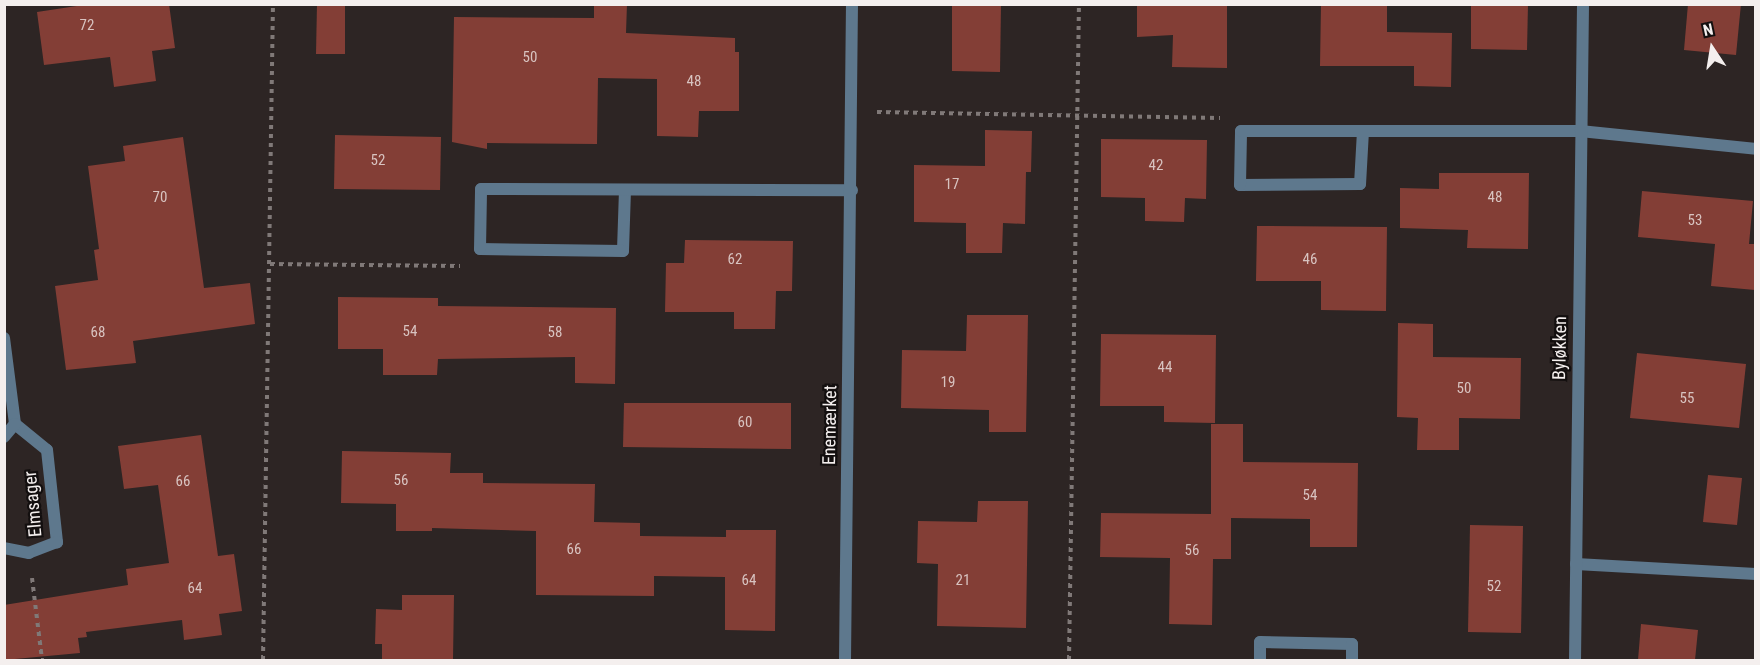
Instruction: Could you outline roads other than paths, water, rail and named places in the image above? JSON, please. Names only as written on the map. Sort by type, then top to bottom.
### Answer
[{"type":"street","name":"Enemærket","points":[[845,660],[852,190],[852,4]]},
{"type":"street","name":"Byløkken","points":[[1575,660],[1582,4]]},
{"type":"street","points":[[1363,131],[1360,184],[1240,185],[1241,131],[1363,131],[1580,131],[1755,149]]},
{"type":"street","points":[[625,190],[623,251],[480,249],[481,189],[852,190]]},
{"type":"street","points":[[4,338],[15,424],[4,437]]},
{"type":"street","name":"Elmsager","points":[[4,548],[29,553],[57,542],[47,450],[15,424]]},
{"type":"street","points":[[1576,564],[1755,574]]},
{"type":"street","points":[[1260,660],[1260,642],[1352,644],[1352,660]]}]
